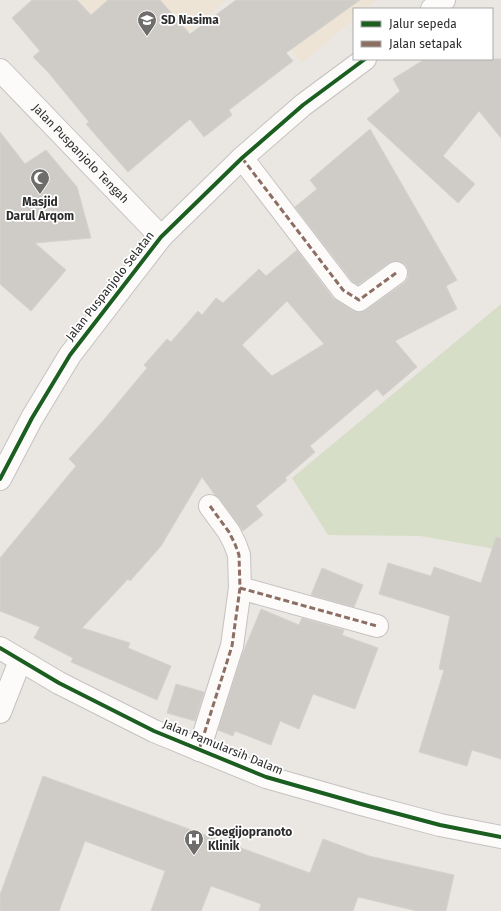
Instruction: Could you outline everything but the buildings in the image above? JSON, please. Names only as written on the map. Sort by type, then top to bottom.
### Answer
[{"type":"street","points":[[433,8],[444,0]]},
{"type":"street","name":"Jalan Puspanjolo Selatan","points":[[0,479],[32,418],[70,355],[161,237],[242,158],[303,105],[364,60]]},
{"type":"street","name":"Jalan Puspanjolo Tengah","points":[[0,70],[161,237]]},
{"type":"street","points":[[242,158],[343,290],[359,300],[396,273]]},
{"type":"street","points":[[199,750],[232,646],[240,588],[239,555],[235,544],[229,532],[210,506]]},
{"type":"street","points":[[240,588],[377,626]]},
{"type":"street","name":"Jalan Pamularsih Dalam","points":[[0,648],[20,661],[154,731],[273,779],[433,823],[501,837]]},
{"type":"street","points":[[0,712],[20,661]]},
{"type":"shaded area","name":"SD Nasima","points":[[227,0],[141,72],[80,1]]},
{"type":"shaded area","name":"SD Nasima","points":[[248,0],[377,0],[367,8],[353,8],[353,20],[302,63]]},
{"type":"green space","points":[[501,304],[501,550],[420,536],[328,535],[292,478]]},
{"type":"marked path","points":[[242,158],[343,290],[359,300],[396,273]]},
{"type":"marked path","points":[[199,750],[232,646],[240,588],[239,555],[235,544],[229,532],[210,506]]},
{"type":"marked path","points":[[240,588],[377,626]]},
{"type":"cycle path","points":[[0,479],[32,418],[70,355],[161,237],[242,158],[303,105],[364,60]]},
{"type":"cycle path","points":[[0,648],[59,683],[154,731],[266,777],[440,825],[501,837]]},
{"type":"place","name":"SD Nasima","points":[[147,37]]},
{"type":"place","name":"Masjid Darul Arqom","points":[[40,195]]},
{"type":"place","name":"Soegijopranoto Klinik","points":[[194,856]]}]
